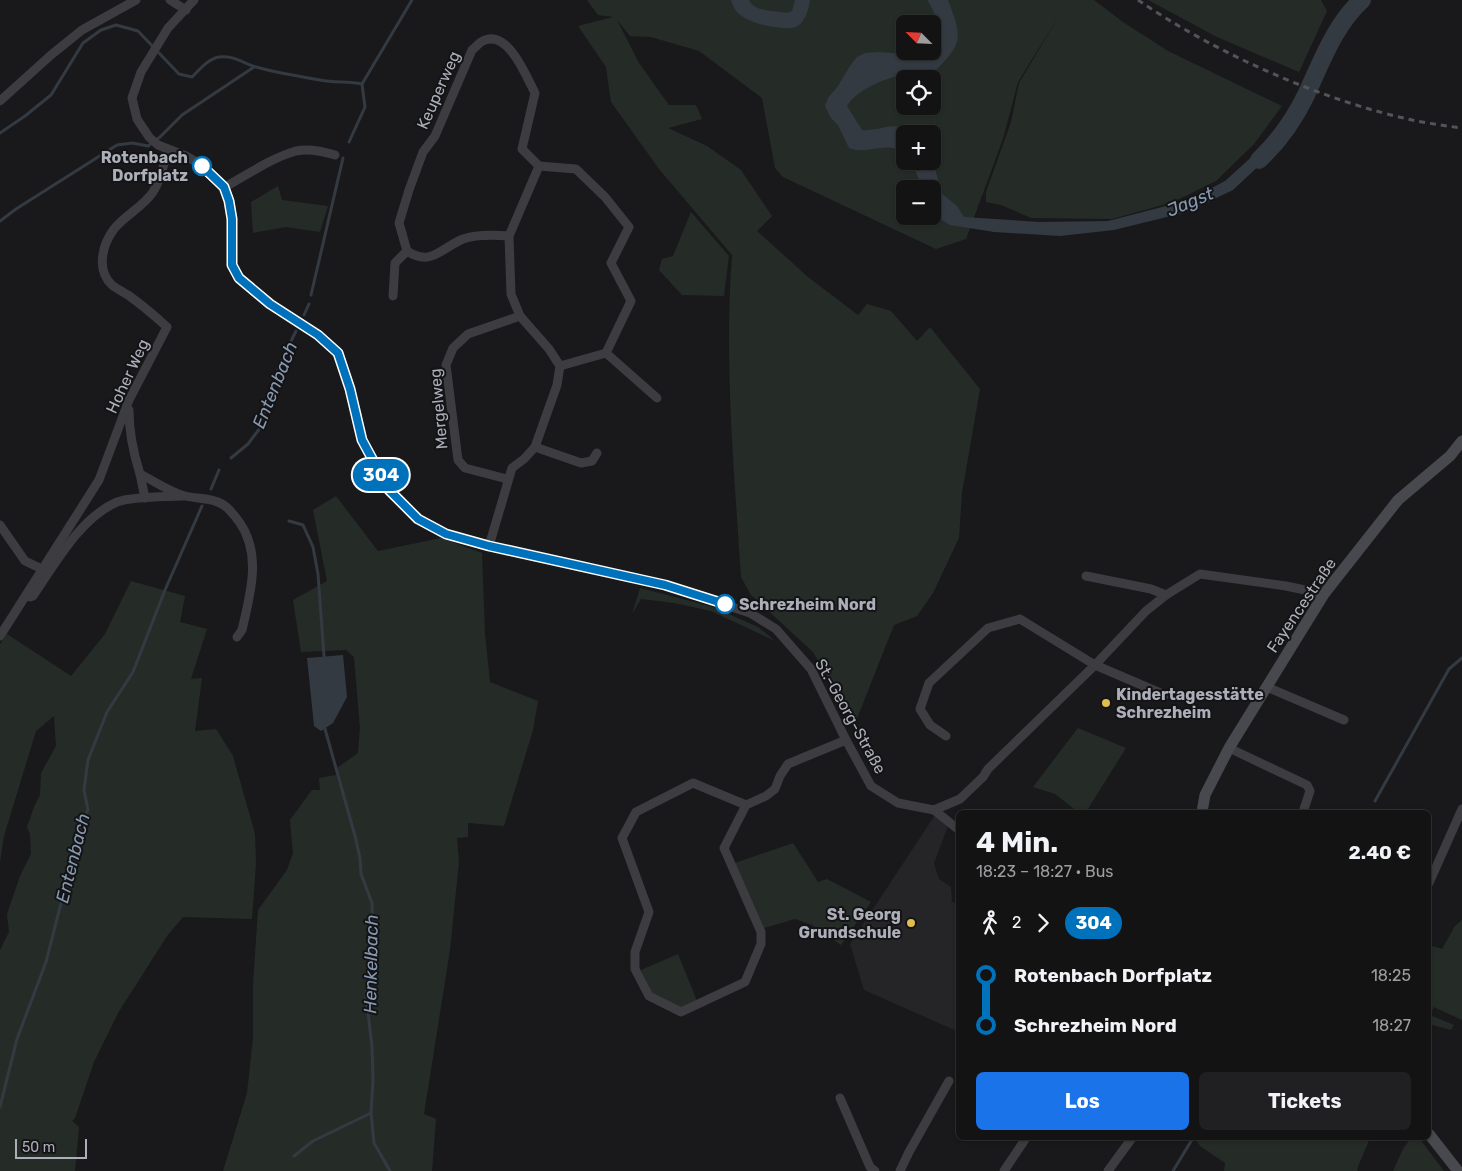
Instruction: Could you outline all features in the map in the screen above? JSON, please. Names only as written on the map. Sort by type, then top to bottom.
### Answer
[{"type":"street","points":[[0,102],[51,55],[82,30],[136,0]]},
{"type":"street","points":[[170,0],[186,10]]},
{"type":"street","points":[[194,0],[168,28],[159,42],[141,72],[132,98],[137,119],[149,137],[158,146],[186,156],[202,166],[224,187],[296,151],[311,150],[335,155]]},
{"type":"street","name":"Keuperweg","points":[[407,251],[399,223],[409,190],[423,152],[435,136],[472,50],[481,42],[490,39],[504,42],[514,53],[535,93],[522,148],[539,166]]},
{"type":"street","name":"Hoher Weg","points":[[0,636],[99,480],[129,400],[167,327],[148,310],[112,285],[102,265],[102,256],[107,242],[115,229],[142,205],[153,192],[168,149]]},
{"type":"street","points":[[489,546],[507,479],[512,468],[535,447],[557,385],[560,366],[549,349],[520,316],[511,294],[509,236],[539,166],[576,169],[605,197],[628,227],[612,263],[631,300],[606,353],[560,366]]},
{"type":"street","name":"St.-Georg-Straße","points":[[224,187],[232,219],[232,265],[239,278],[270,304],[318,335],[338,353],[350,389],[362,440],[389,490],[418,519],[446,534],[489,546],[665,585],[750,613],[776,629],[811,669],[871,786],[898,803],[934,810]]},
{"type":"street","points":[[393,296],[395,263],[407,251],[415,256],[427,258],[464,239],[492,235],[509,236]]},
{"type":"street","name":"Mergelweg","points":[[507,479],[465,468],[458,460],[446,365],[453,348],[468,334],[520,316]]},
{"type":"street","points":[[606,353],[657,398]]},
{"type":"street","points":[[129,400],[129,427],[133,453],[145,498]]},
{"type":"street","name":"Fayencestraße","points":[[1202,810],[1205,795],[1229,748],[1324,594],[1398,500],[1450,456],[1462,441]]},
{"type":"street","points":[[535,447],[581,463],[592,461],[597,453]]},
{"type":"street","points":[[140,474],[184,496]]},
{"type":"street","points":[[25,599],[32,596],[67,547],[97,514],[119,502],[145,498],[184,496],[211,500],[223,504],[235,515],[251,545],[253,561],[248,604],[242,630],[237,637]]},
{"type":"street","points":[[0,525],[25,560],[42,569]]},
{"type":"street","points":[[956,828],[934,810],[960,799],[988,769],[1096,665],[1146,611],[1166,595],[1200,574],[1286,586],[1324,594]]},
{"type":"street","points":[[1086,576],[1151,589],[1166,595]]},
{"type":"street","points":[[946,736],[930,725],[920,709],[929,683],[988,628],[1020,619],[1096,665],[1164,695]]},
{"type":"street","points":[[1267,687],[1344,720]]},
{"type":"street","points":[[746,805],[693,783],[636,812],[622,838],[649,912],[635,952],[634,969],[649,996],[681,1012],[745,982],[760,944],[761,932],[724,848],[746,805],[766,796],[775,789],[780,776],[788,764],[846,740]]},
{"type":"street","points":[[1229,748],[1307,785],[1310,791],[1304,810]]},
{"type":"street","points":[[1431,879],[1458,830],[1462,809]]},
{"type":"street","points":[[900,1171],[949,1081]]},
{"type":"street","points":[[840,1098],[870,1167],[875,1171]]},
{"type":"street","points":[[1431,1137],[1458,1171]]},
{"type":"street","points":[[1004,1171],[1025,1140]]},
{"type":"street","points":[[1108,1171],[1131,1140]]},
{"type":"shaded area","points":[[587,0],[1094,0],[1123,22],[1168,51],[1282,106],[1254,144],[1216,181],[1173,202],[1112,219],[1031,218],[1001,205],[986,202],[986,192],[1011,122],[1019,83],[1060,14],[1018,82],[1003,139],[966,239],[936,249],[783,177],[775,168],[762,98],[699,51],[651,37],[630,36],[617,20],[639,63],[669,105],[696,105],[702,119],[668,128],[707,146],[741,170],[772,216],[757,231],[808,277],[858,315],[867,304],[891,311],[917,341],[930,327],[980,389],[962,493],[959,538],[933,593],[917,616],[894,625],[856,721],[840,706],[833,686],[813,652],[751,595],[741,577],[729,375],[732,255],[659,169],[611,102],[606,67],[578,26],[613,17],[598,15]]},
{"type":"shaded area","points":[[1148,0],[1321,0],[1327,11],[1299,72],[1217,37]]},
{"type":"shaded area","points":[[278,186],[282,200],[328,206],[320,232],[286,227],[253,233],[251,202]]},
{"type":"shaded area","points":[[691,212],[729,256],[724,296],[682,295],[659,270],[662,259],[673,256]]},
{"type":"shaded area","points":[[336,496],[378,551],[441,538],[482,553],[485,634],[490,682],[538,701],[533,730],[504,826],[468,823],[468,837],[457,838],[459,862],[450,950],[424,1114],[436,1119],[432,1171],[223,1171],[247,1093],[253,1038],[253,984],[258,910],[287,870],[293,853],[290,820],[312,790],[320,790],[319,778],[336,775],[351,820],[337,768],[358,753],[360,728],[354,657],[346,650],[301,652],[293,600],[327,581],[313,510]]},
{"type":"shaded area","points":[[131,581],[185,596],[180,622],[207,629],[191,679],[202,678],[195,731],[216,729],[233,756],[255,834],[256,864],[252,919],[183,917],[167,936],[118,1013],[94,1062],[75,1118],[72,1121],[79,1127],[75,1171],[0,1171],[0,950],[9,932],[7,914],[20,876],[31,854],[30,834],[27,827],[40,795],[41,773],[56,746],[54,716],[36,731],[4,836],[0,863],[0,644],[7,634],[71,676],[105,634]]},
{"type":"shaded area","points":[[640,588],[713,607],[758,627],[775,641],[711,611],[674,603],[641,599],[632,614]]},
{"type":"shaded area","points":[[1078,728],[1126,748],[1087,810],[1075,810],[1055,794],[1033,787]]},
{"type":"shaded area","name":"St. Georg Grundschule","points":[[935,815],[948,826],[934,863],[939,879],[951,887],[952,902],[956,903],[956,1031],[864,990],[850,944]]},
{"type":"shaded area","points":[[793,843],[818,882],[827,879],[871,902],[841,945],[812,925],[795,919],[764,928],[735,863]]},
{"type":"shaded area","points":[[1462,920],[1462,1020],[1434,1007],[1431,1013],[1431,946],[1442,949],[1455,926]]},
{"type":"shaded area","points":[[678,954],[697,1001],[681,1008],[652,994],[641,970]]},
{"type":"shaded area","points":[[1431,1015],[1454,1025],[1451,1030],[1431,1025]]},
{"type":"shaded area","points":[[1196,1140],[1369,1140],[1357,1169],[1358,1171],[1224,1171],[1225,1163],[1200,1146]]},
{"type":"shaded area","points":[[1410,1140],[1421,1140],[1444,1171],[1393,1171],[1403,1149]]},
{"type":"water","points":[[731,0],[749,0],[760,9],[787,13],[792,11],[795,0],[810,0],[804,20],[796,27],[783,28],[768,26],[747,19],[736,11]]},
{"type":"water","points":[[927,0],[948,0],[958,33],[955,47],[950,55],[936,70],[896,70],[896,76],[867,88],[858,94],[847,106],[862,130],[896,126],[896,149],[885,148],[856,150],[849,148],[838,125],[831,118],[825,106],[828,98],[857,57],[865,53],[896,53],[896,60],[941,60],[941,15],[935,15]]},
{"type":"water","points":[[1268,142],[1280,146],[1233,190],[1187,212],[1114,230],[1060,236],[994,232],[950,225],[941,219],[941,193],[957,206],[964,217],[1039,222],[1108,221],[1189,200],[1225,181]]},
{"type":"water","points":[[915,170],[936,170],[938,180],[919,180]]},
{"type":"water","points":[[343,655],[347,697],[333,723],[321,731],[314,726],[307,658]]},
{"type":"waterway","points":[[0,133],[51,95],[83,43],[101,30],[116,25],[138,31],[179,74],[192,77],[211,60],[224,57],[233,58],[256,67],[280,73],[325,81],[362,84],[412,0]]},
{"type":"waterway","name":"Jagst","points":[[1259,160],[1273,146],[1291,122],[1336,32],[1362,0]]},
{"type":"waterway","points":[[0,221],[117,145],[132,143],[148,146],[182,115],[254,67]]},
{"type":"waterway","name":"Entenbach","points":[[349,142],[365,107],[362,84]]},
{"type":"waterway","name":"Entenbach","points":[[311,295],[343,158]]},
{"type":"waterway","name":"Entenbach","points":[[304,315],[309,304]]},
{"type":"waterway","name":"Entenbach","points":[[231,458],[248,444],[260,428],[279,366],[296,331]]},
{"type":"waterway","name":"Entenbach","points":[[211,489],[219,470]]},
{"type":"waterway","name":"Entenbach","points":[[0,1107],[17,1039],[46,962],[82,821],[88,810],[84,790],[88,760],[107,712],[133,672],[165,590],[202,506]]},
{"type":"waterway","name":"Henkelbach","points":[[289,521],[303,525],[313,547],[318,574],[324,656]]},
{"type":"waterway","points":[[1375,801],[1449,669],[1462,658]]},
{"type":"waterway","name":"Henkelbach","points":[[325,729],[355,836],[360,858],[361,874],[372,903],[373,937],[366,996],[372,1046],[373,1080],[371,1113],[374,1143],[390,1171]]},
{"type":"waterway","points":[[294,1156],[313,1141],[371,1113]]},
{"type":"waterway","points":[[1173,1171],[1192,1140]]},
{"type":"railway","points":[[1138,0],[1201,39],[1236,57],[1309,88],[1345,102],[1382,113],[1462,128]]},
{"type":"bus line","name":"304","points":[[202,166],[224,187],[229,201],[232,219],[232,265],[239,278],[251,290],[318,335],[338,353],[350,389],[362,440],[389,490],[418,519],[446,534],[489,546],[678,588],[725,604]]},
{"type":"place","name":"Rotenbach Dorfplatz","points":[[202,166]]},
{"type":"place","name":"Schrezheim Nord","points":[[725,604]]},
{"type":"place","name":"Kindertagesstätte Schrezheim","points":[[1106,703]]},
{"type":"place","name":"St. Georg Grundschule","points":[[911,923]]}]
